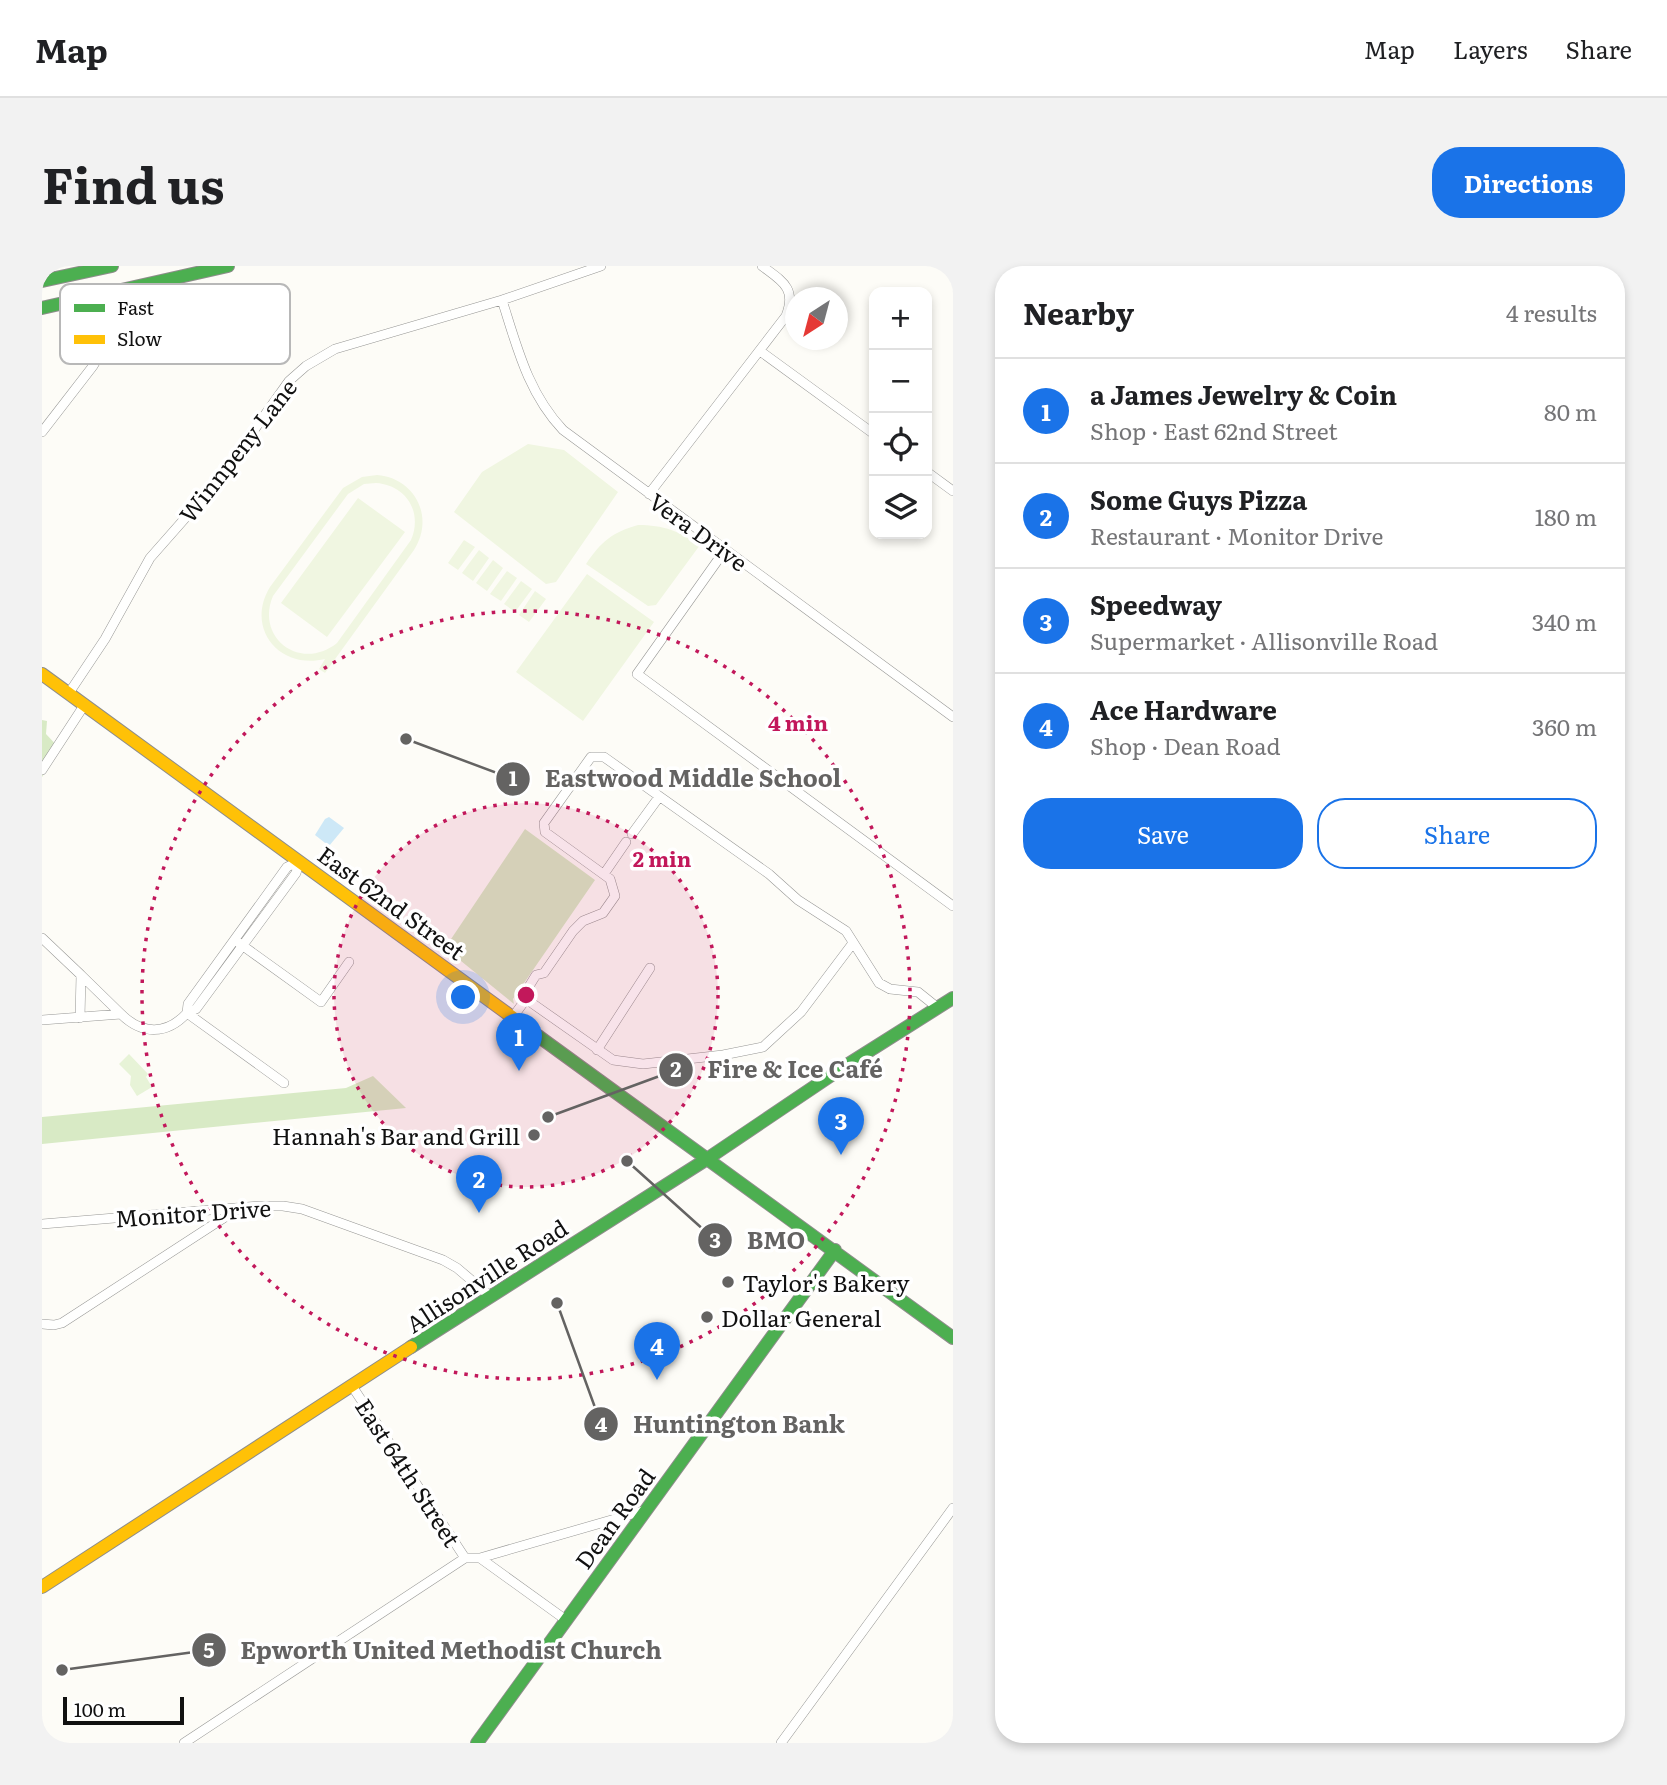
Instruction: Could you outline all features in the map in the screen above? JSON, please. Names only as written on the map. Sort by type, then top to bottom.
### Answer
[{"type":"street","points":[[42,281],[112,266]]},
{"type":"street","points":[[148,284],[228,266]]},
{"type":"street","name":"Winnpeny Lane","points":[[69,693],[101,645],[150,558],[217,482],[297,373],[312,361],[335,349],[502,300],[601,266]]},
{"type":"street","points":[[649,494],[786,316],[790,299],[783,282],[762,266]]},
{"type":"street","name":"Vera Drive","points":[[502,300],[527,378],[550,416],[580,444],[953,717]]},
{"type":"street","points":[[42,308],[60,304]]},
{"type":"street","points":[[760,351],[869,430]]},
{"type":"street","points":[[42,432],[94,364]]},
{"type":"street","points":[[932,476],[953,491]]},
{"type":"street","points":[[725,550],[637,674],[953,906]]},
{"type":"street","name":"East 62nd Street","points":[[42,674],[953,1338]]},
{"type":"street","points":[[42,770],[85,704]]},
{"type":"street","points":[[513,1017],[526,999],[528,988],[536,975],[544,973],[583,921],[603,913],[615,896],[610,878],[545,832],[544,823],[591,757],[604,757],[769,874],[798,900],[846,931],[879,983],[890,989],[918,992],[938,1008]]},
{"type":"street","points":[[604,874],[659,797]]},
{"type":"street","points":[[42,938],[132,1025],[150,1031],[169,1027],[187,1013],[188,1004],[238,943],[287,867],[300,861]]},
{"type":"street","points":[[238,943],[321,1002],[349,962]]},
{"type":"street","points":[[526,999],[613,1060],[643,1064],[723,1055],[763,1047],[801,1012],[853,943]]},
{"type":"street","points":[[597,1050],[650,968]]},
{"type":"street","points":[[80,1018],[81,975]]},
{"type":"street","name":"Allisonville Road","points":[[42,1587],[953,998]]},
{"type":"street","points":[[187,1013],[284,1083]]},
{"type":"street","points":[[42,1020],[121,1014]]},
{"type":"street","name":"Monitor Drive","points":[[42,1224],[275,1205],[302,1209],[449,1262],[490,1296]]},
{"type":"street","points":[[42,1324],[62,1323],[241,1208]]},
{"type":"street","name":"Dean Road","points":[[477,1743],[835,1250]]},
{"type":"street","name":"East 64th Street","points":[[352,1386],[465,1559]]},
{"type":"street","points":[[781,1743],[953,1508]]},
{"type":"street","points":[[184,1743],[465,1559],[480,1558],[646,1510]]},
{"type":"street","name":"East 64th Street","points":[[480,1558],[566,1620]]},
{"type":"green space","points":[[528,444],[564,450],[618,492],[556,582],[546,584],[454,512],[482,472]]},
{"type":"green space","points":[[377,475],[390,478],[411,491],[422,513],[420,537],[414,550],[325,673],[319,669],[325,659],[308,661],[293,658],[281,652],[271,642],[264,631],[263,602],[270,587],[343,488],[362,477]],"holes":[[[364,484],[387,485],[403,495],[413,510],[415,520],[411,540],[337,643],[323,651],[309,654],[296,652],[285,646],[270,625],[269,611],[273,596],[348,494]]]},
{"type":"green space","points":[[358,498],[405,532],[327,637],[281,603]]},
{"type":"green space","points":[[638,525],[670,530],[700,545],[656,605],[648,606],[586,564],[608,539]]},
{"type":"green space","points":[[464,540],[475,547],[458,570],[448,563]]},
{"type":"green space","points":[[479,550],[489,558],[473,581],[462,573]]},
{"type":"green space","points":[[493,560],[503,568],[487,591],[476,583]]},
{"type":"green space","points":[[507,571],[517,578],[501,601],[490,594]]},
{"type":"green space","points":[[587,574],[654,622],[583,721],[516,672]]},
{"type":"green space","points":[[521,581],[532,589],[515,612],[504,604]]},
{"type":"green space","points":[[535,591],[546,599],[529,622],[519,615]]},
{"type":"green space","points":[[42,720],[47,721],[46,734],[60,749],[42,777]]},
{"type":"green space","points":[[525,829],[595,880],[513,999],[514,1004],[445,948]]},
{"type":"green space","points":[[129,1054],[148,1074],[146,1077],[152,1087],[137,1096],[130,1085],[131,1076],[119,1064]]},
{"type":"green space","points":[[373,1076],[406,1108],[42,1144],[42,1117],[346,1088]]},
{"type":"water","points":[[329,817],[344,828],[329,846],[315,835]]},
{"type":"traffic: fast","points":[[42,281],[112,266]]},
{"type":"traffic: fast","points":[[148,284],[228,266]]},
{"type":"traffic: fast","points":[[42,308],[60,304]]},
{"type":"traffic: fast","points":[[411,1347],[707,1159],[839,1070],[953,998]]},
{"type":"traffic: fast","points":[[534,1033],[953,1338]]},
{"type":"traffic: fast","points":[[477,1743],[835,1250]]},
{"type":"traffic: slow","points":[[42,674],[534,1033]]},
{"type":"traffic: slow","points":[[42,1587],[411,1347]]},
{"type":"place","name":"Eastwood Middle School","points":[[406,739]]},
{"type":"place","name":"a James Jewelry & Coin","points":[[519,1071]]},
{"type":"place","name":"Fire & Ice Café","points":[[548,1117]]},
{"type":"place","name":"Hannah's Bar and Grill","points":[[534,1135]]},
{"type":"place","name":"Speedway","points":[[841,1155]]},
{"type":"place","name":"BMO","points":[[627,1161]]},
{"type":"place","name":"Some Guys Pizza","points":[[479,1213]]},
{"type":"place","name":"Taylor's Bakery","points":[[728,1282]]},
{"type":"place","name":"Huntington Bank","points":[[557,1303]]},
{"type":"place","name":"Dollar General","points":[[707,1317]]},
{"type":"place","name":"Ace Hardware","points":[[657,1380]]},
{"type":"place","name":"Epworth United Methodist Church","points":[[62,1670]]}]
